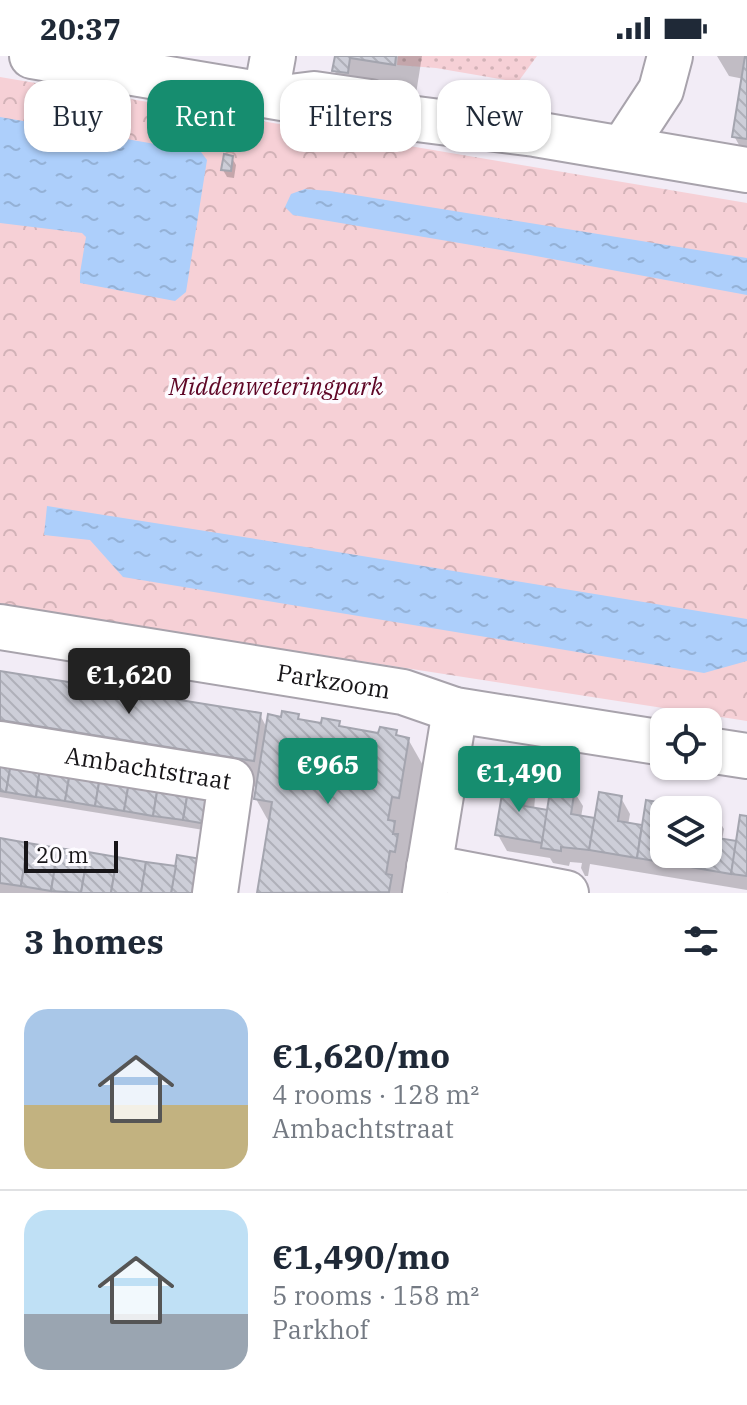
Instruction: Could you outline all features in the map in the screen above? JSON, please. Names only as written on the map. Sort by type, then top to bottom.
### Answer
[{"type":"street","points":[[32,56],[273,83],[317,120],[364,127],[401,117],[535,134],[747,170]]},
{"type":"street","points":[[623,148],[661,90],[670,56]]},
{"type":"street","name":"Parkzoom","points":[[0,627],[403,692],[455,710],[650,741]]},
{"type":"street","points":[[455,710],[427,880],[566,893]]},
{"type":"street","name":"Ambachtstraat","points":[[0,744],[231,781],[215,893]]},
{"type":"street","points":[[722,752],[747,756]]},
{"type":"green space","points":[[398,56],[537,56],[519,80],[397,65]]},
{"type":"green space","name":"Middenweteringpark","points":[[0,77],[24,81],[24,152],[131,152],[131,99],[147,102],[147,152],[264,152],[264,122],[280,124],[280,152],[421,152],[421,148],[747,203],[747,721],[722,717],[722,708],[663,708],[0,605]]},
{"type":"water","points":[[0,117],[24,121],[24,152],[131,152],[131,140],[147,143],[147,152],[201,152],[207,160],[186,292],[175,301],[80,283],[86,237],[82,233],[0,223]]},
{"type":"water","points":[[305,189],[747,258],[747,295],[293,215],[285,207],[291,194]]},
{"type":"water","points":[[47,506],[747,619],[747,661],[704,673],[123,577],[90,540],[44,535]]},
{"type":"building","points":[[335,56],[396,56],[395,65],[350,58],[348,73],[332,71]]},
{"type":"building","points":[[747,56],[747,139],[732,137]]},
{"type":"building","points":[[224,154],[233,156],[231,171],[221,170]]},
{"type":"building","points":[[0,671],[261,713],[254,761],[0,720]]},
{"type":"building","points":[[282,711],[299,714],[298,719],[321,723],[322,718],[340,721],[339,726],[378,733],[380,727],[397,730],[396,735],[409,738],[399,798],[392,797],[388,820],[395,821],[393,834],[398,834],[395,852],[390,851],[386,874],[392,875],[389,892],[257,893],[272,802],[254,799],[268,714],[281,717]]},
{"type":"building","points":[[0,761],[11,763],[6,792],[0,791]]},
{"type":"building","points":[[11,763],[40,768],[36,797],[6,792]]},
{"type":"building","points":[[40,768],[70,772],[65,801],[36,797]]},
{"type":"building","points":[[70,772],[100,777],[95,806],[65,801]]},
{"type":"building","points":[[100,777],[129,782],[124,811],[95,806]]},
{"type":"building","points":[[505,777],[527,781],[524,806],[548,810],[542,843],[495,835]]},
{"type":"building","points":[[129,782],[158,786],[153,816],[124,811]]},
{"type":"building","points":[[551,785],[575,788],[571,814],[595,818],[589,850],[541,848]]},
{"type":"building","points":[[158,786],[188,791],[183,820],[153,816]]},
{"type":"building","points":[[188,791],[217,796],[213,825],[183,820]]},
{"type":"building","points":[[599,792],[622,796],[618,821],[642,825],[637,858],[589,850]]},
{"type":"building","points":[[646,800],[650,801],[650,860],[637,858]]},
{"type":"building","points":[[740,815],[747,816],[747,876],[731,874]]},
{"type":"building","points":[[0,838],[28,843],[21,886],[0,883]]},
{"type":"building","points":[[722,839],[737,841],[731,874],[696,868],[722,868]]},
{"type":"building","points":[[28,843],[58,848],[51,891],[21,886]]},
{"type":"building","points":[[58,848],[88,852],[81,893],[51,891]]},
{"type":"building","points":[[88,852],[117,857],[111,893],[81,893]]},
{"type":"building","points":[[177,855],[207,860],[202,893],[171,893]]},
{"type":"building","points":[[117,857],[146,862],[141,893],[111,893]]},
{"type":"building","points":[[146,862],[176,866],[171,893],[141,893]]}]
